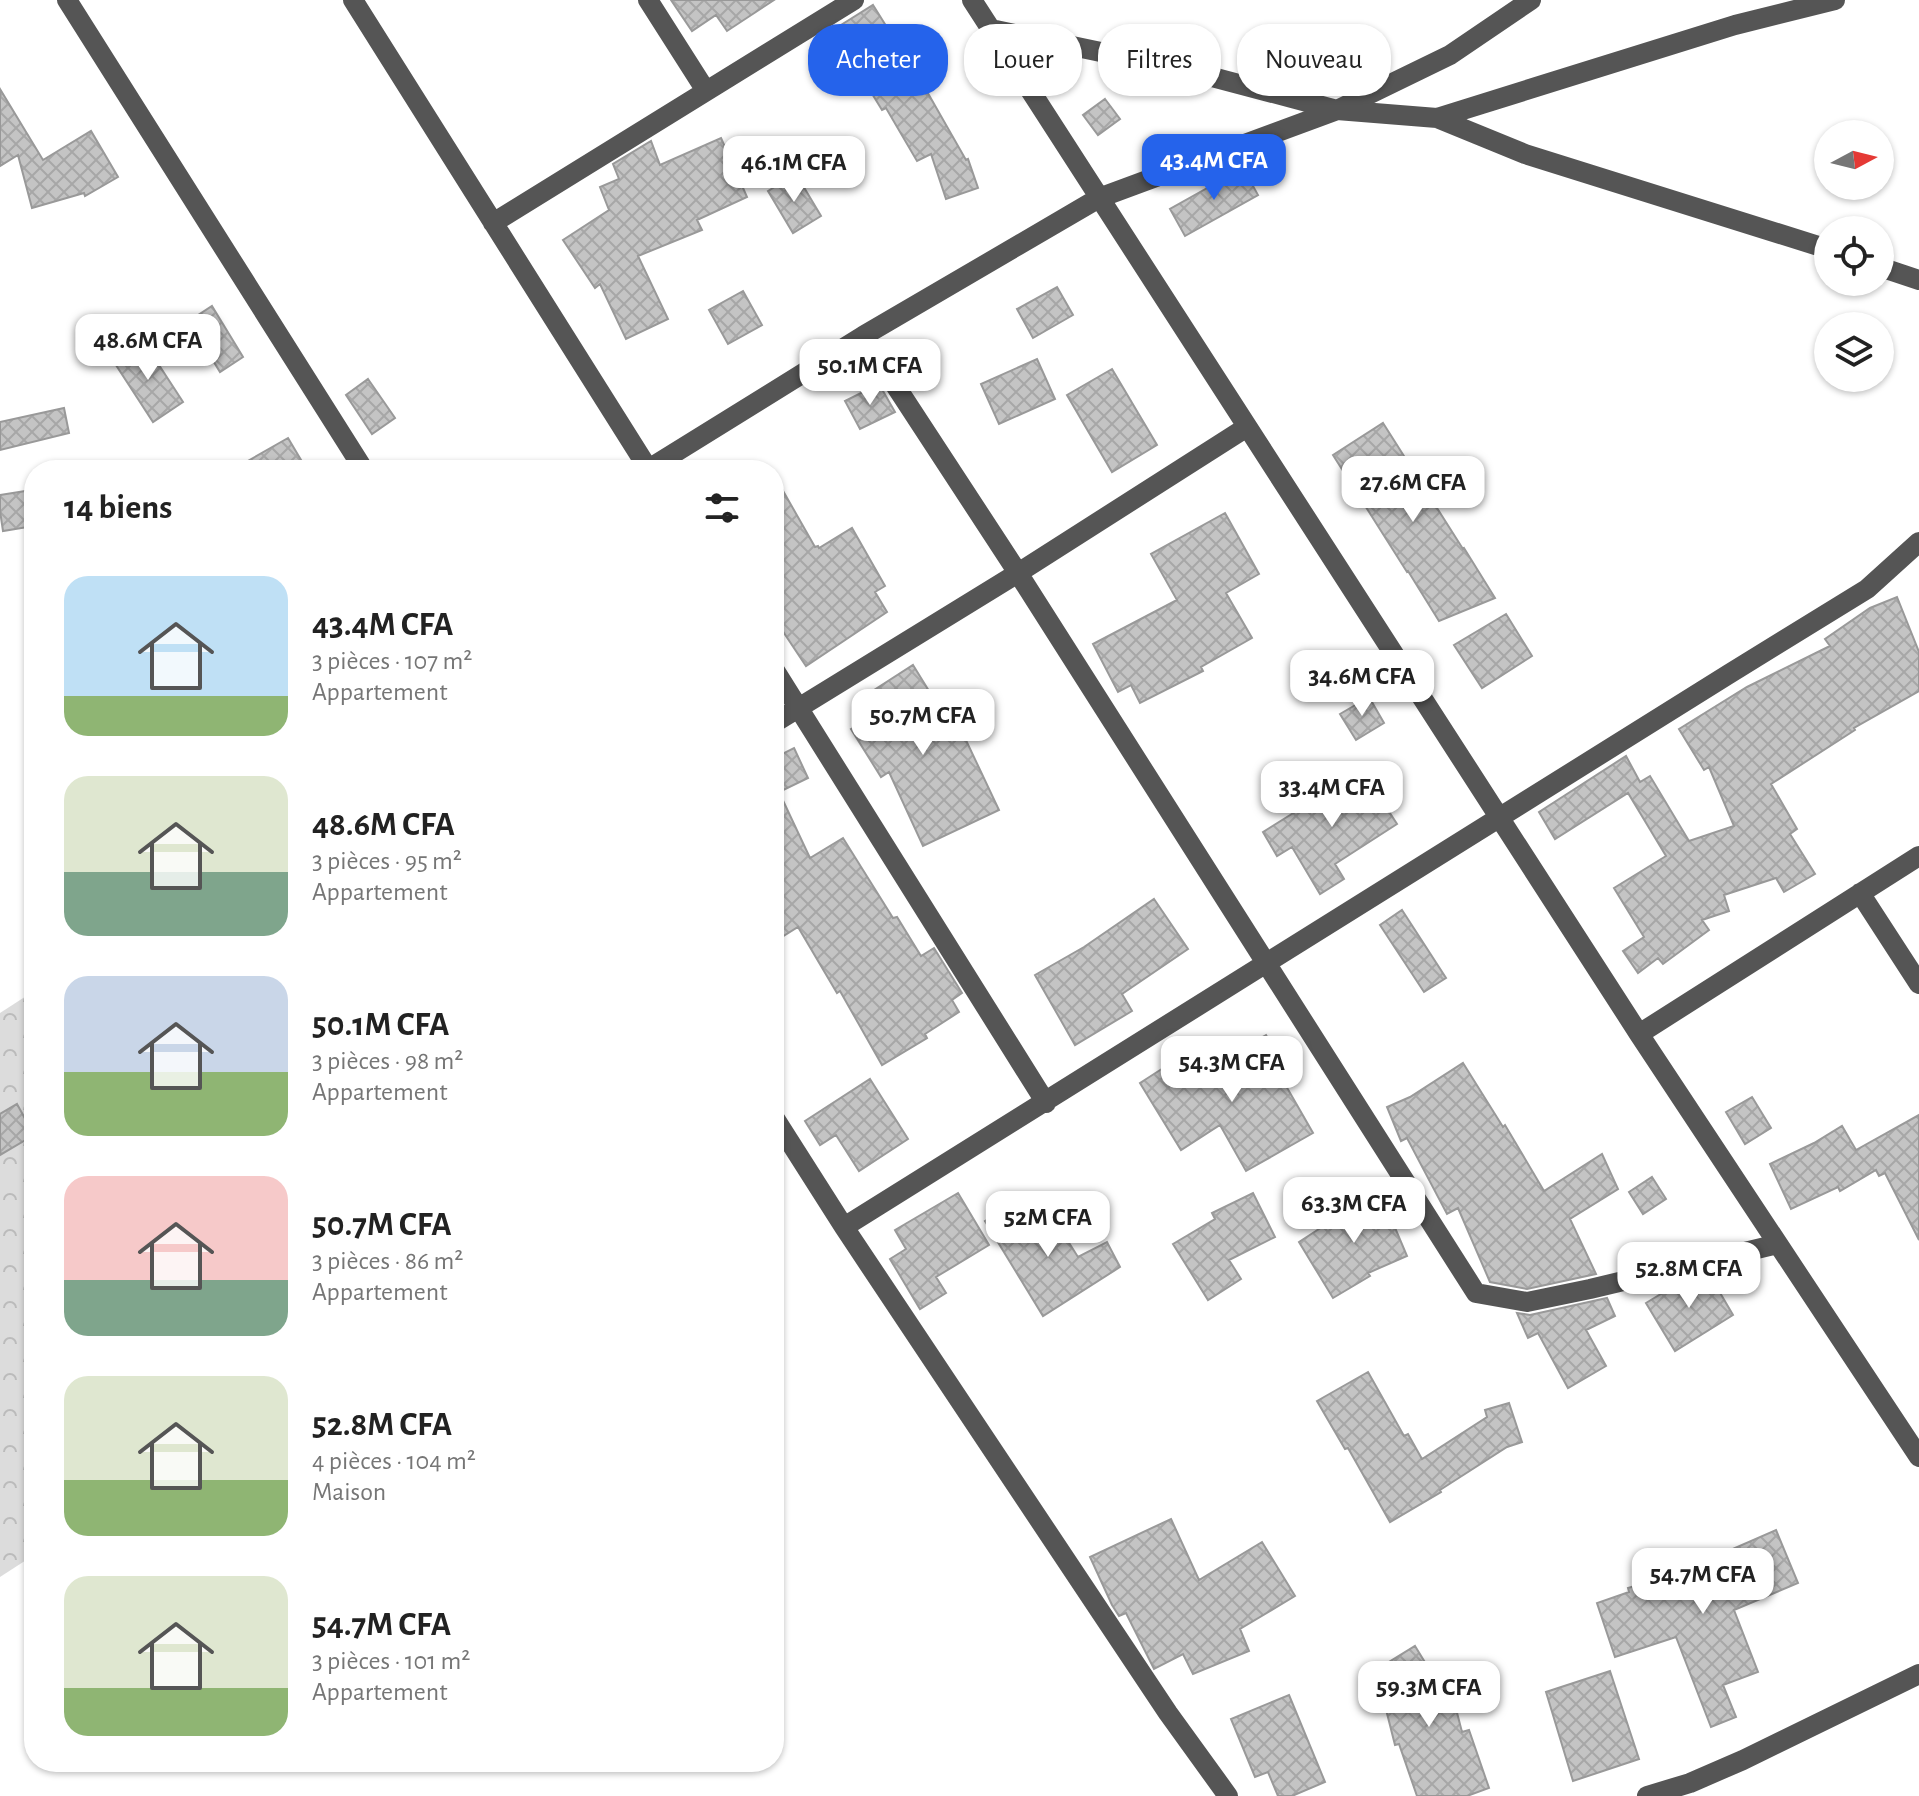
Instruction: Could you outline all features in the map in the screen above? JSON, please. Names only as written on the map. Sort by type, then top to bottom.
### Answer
[{"type":"street","points":[[67,0],[358,460]]},
{"type":"street","points":[[353,0],[642,460]]},
{"type":"street","points":[[648,0],[706,91]]},
{"type":"street","points":[[493,223],[854,0]]},
{"type":"street","points":[[972,0],[988,24]]},
{"type":"street","points":[[664,460],[863,336],[1099,198],[1337,110],[1450,55],[1531,0]]},
{"type":"street","points":[[1437,118],[1735,25],[1835,0]]},
{"type":"street","points":[[1082,48],[1182,69],[1337,110],[1437,118],[1525,154],[1814,245]]},
{"type":"street","points":[[1034,96],[1639,1034],[1778,1244],[1913,1437],[1919,1457]]},
{"type":"street","points":[[1894,272],[1919,280]]},
{"type":"street","points":[[863,336],[1018,573],[1476,1293],[1527,1302],[1778,1244]]},
{"type":"street","points":[[784,717],[1247,427]]},
{"type":"street","points":[[844,1227],[1867,589],[1919,542]]},
{"type":"street","points":[[784,685],[1046,1103]]},
{"type":"street","points":[[1639,1034],[1919,856]]},
{"type":"street","points":[[1860,893],[1919,984]]},
{"type":"street","points":[[784,1133],[1168,1713],[1228,1796]]},
{"type":"street","points":[[1647,1796],[1690,1783],[1743,1760],[1919,1674]]},
{"type":"green space","points":[[24,997],[24,1561],[0,1577],[0,1013]]},
{"type":"building","points":[[671,0],[774,0],[727,31],[716,15],[692,31]]},
{"type":"building","points":[[873,5],[885,24],[843,24]]},
{"type":"building","points":[[0,89],[43,160],[91,131],[118,177],[85,196],[84,193],[32,208],[18,155],[0,166]]},
{"type":"building","points":[[873,96],[930,96],[968,159],[978,188],[946,199],[931,154],[917,161],[886,108],[882,110]]},
{"type":"building","points":[[1105,99],[1120,119],[1098,135],[1083,115]]},
{"type":"building","points":[[721,138],[747,197],[697,220],[702,230],[638,256],[668,319],[626,339],[600,284],[595,288],[563,240],[609,210],[600,187],[619,179],[613,164],[651,141],[660,165]]},
{"type":"building","points":[[1243,168],[1258,195],[1185,236],[1170,209]]},
{"type":"building","points":[[796,174],[821,216],[793,233],[768,191]]},
{"type":"building","points":[[1057,287],[1073,315],[1033,338],[1017,309]]},
{"type":"building","points":[[743,291],[762,325],[728,344],[709,310]]},
{"type":"building","points":[[212,306],[243,357],[220,372],[189,321]]},
{"type":"building","points":[[144,342],[183,402],[153,422],[114,362]]},
{"type":"building","points":[[1037,359],[1055,399],[999,424],[981,384]]},
{"type":"building","points":[[1112,369],[1157,445],[1112,472],[1067,395]]},
{"type":"building","points":[[368,379],[395,418],[372,434],[346,395]]},
{"type":"building","points":[[879,384],[895,412],[860,429],[845,401]]},
{"type":"building","points":[[64,408],[69,433],[0,450],[0,422]]},
{"type":"building","points":[[1383,423],[1495,598],[1439,621],[1407,572],[1333,455]]},
{"type":"building","points":[[288,438],[301,460],[250,460]]},
{"type":"building","points":[[24,491],[24,528],[3,531],[0,495]]},
{"type":"building","points":[[784,493],[815,547],[819,548],[852,528],[885,586],[875,592],[887,612],[806,666],[784,633]]},
{"type":"building","points":[[1225,513],[1259,574],[1226,593],[1252,638],[1201,667],[1203,671],[1140,703],[1131,685],[1118,692],[1093,644],[1177,600],[1151,554]]},
{"type":"building","points":[[1897,597],[1919,652],[1919,691],[1854,728],[1771,784],[1797,829],[1790,834],[1815,874],[1784,892],[1776,878],[1724,895],[1729,911],[1702,920],[1709,930],[1663,964],[1658,958],[1638,973],[1623,951],[1644,937],[1614,888],[1666,856],[1628,793],[1555,839],[1539,812],[1626,756],[1640,782],[1650,776],[1689,841],[1734,826],[1709,767],[1704,770],[1679,729],[1747,687],[1830,646],[1825,639],[1870,608]]},
{"type":"building","points":[[1506,614],[1532,656],[1482,688],[1454,645]]},
{"type":"building","points":[[913,665],[958,738],[964,736],[999,810],[923,846],[889,772],[881,777],[851,729],[866,720],[854,703]]},
{"type":"building","points":[[1369,697],[1384,723],[1356,740],[1340,714]]},
{"type":"building","points":[[794,748],[808,778],[784,790],[784,753]]},
{"type":"building","points":[[1362,770],[1397,824],[1335,864],[1344,879],[1320,894],[1292,847],[1277,856],[1263,832]]},
{"type":"building","points":[[784,803],[810,858],[843,838],[893,918],[897,917],[921,956],[934,948],[962,993],[952,1000],[959,1012],[925,1034],[927,1038],[882,1065],[840,991],[837,993],[798,927],[784,936]]},
{"type":"building","points":[[1154,899],[1188,949],[1122,994],[1132,1011],[1075,1045],[1035,975],[1084,947]]},
{"type":"building","points":[[1402,910],[1446,978],[1424,992],[1380,925]]},
{"type":"building","points":[[1266,1035],[1288,1076],[1282,1079],[1313,1133],[1246,1171],[1220,1125],[1181,1150],[1140,1083],[1171,1063],[1183,1081]]},
{"type":"building","points":[[1463,1063],[1544,1191],[1602,1154],[1618,1189],[1570,1219],[1596,1274],[1527,1289],[1490,1282],[1458,1208],[1447,1214],[1407,1138],[1401,1141],[1387,1107],[1410,1097]]},
{"type":"building","points":[[870,1079],[908,1139],[859,1171],[836,1135],[820,1145],[805,1121]]},
{"type":"building","points":[[1752,1097],[1771,1128],[1745,1144],[1726,1112]]},
{"type":"building","points":[[17,1104],[24,1117],[24,1141],[0,1155],[0,1114]]},
{"type":"building","points":[[1919,1115],[1919,1240],[1885,1173],[1879,1176],[1876,1170],[1840,1191],[1838,1187],[1791,1209],[1770,1164],[1842,1126],[1856,1150]]},
{"type":"building","points":[[1652,1177],[1666,1199],[1643,1214],[1629,1192]]},
{"type":"building","points":[[1379,1190],[1407,1256],[1368,1273],[1370,1276],[1333,1298],[1299,1242]]},
{"type":"building","points":[[958,1193],[989,1245],[936,1277],[946,1293],[920,1309],[890,1259],[906,1249],[895,1230]]},
{"type":"building","points":[[1253,1193],[1275,1237],[1229,1260],[1241,1279],[1208,1300],[1173,1244],[1215,1219],[1212,1213]]},
{"type":"building","points":[[1019,1200],[1040,1235],[1057,1224],[1078,1257],[1107,1242],[1120,1267],[1043,1316],[985,1221]]},
{"type":"building","points":[[1709,1274],[1733,1315],[1675,1351],[1646,1303],[1684,1280]]},
{"type":"building","points":[[1607,1298],[1615,1316],[1586,1330],[1606,1366],[1568,1388],[1538,1333],[1528,1338],[1517,1313],[1530,1315]]},
{"type":"building","points":[[1368,1372],[1404,1436],[1408,1434],[1422,1459],[1487,1417],[1485,1410],[1509,1403],[1522,1442],[1507,1447],[1390,1522],[1317,1401]]},
{"type":"building","points":[[1171,1519],[1199,1580],[1262,1542],[1295,1596],[1240,1629],[1249,1651],[1193,1674],[1183,1654],[1154,1669],[1126,1613],[1119,1616],[1112,1605],[1090,1557]]},
{"type":"building","points":[[1776,1530],[1798,1583],[1734,1610],[1758,1672],[1723,1685],[1736,1717],[1711,1727],[1676,1637],[1615,1657],[1597,1603],[1629,1592],[1628,1588],[1671,1576]]},
{"type":"building","points":[[1415,1646],[1434,1677],[1447,1674],[1462,1732],[1469,1730],[1489,1788],[1467,1796],[1417,1796],[1399,1744],[1395,1745],[1376,1670]]},
{"type":"building","points":[[1610,1671],[1639,1759],[1573,1781],[1546,1692]]},
{"type":"building","points":[[1289,1695],[1325,1782],[1292,1796],[1278,1796],[1268,1772],[1255,1777],[1231,1719]]}]
